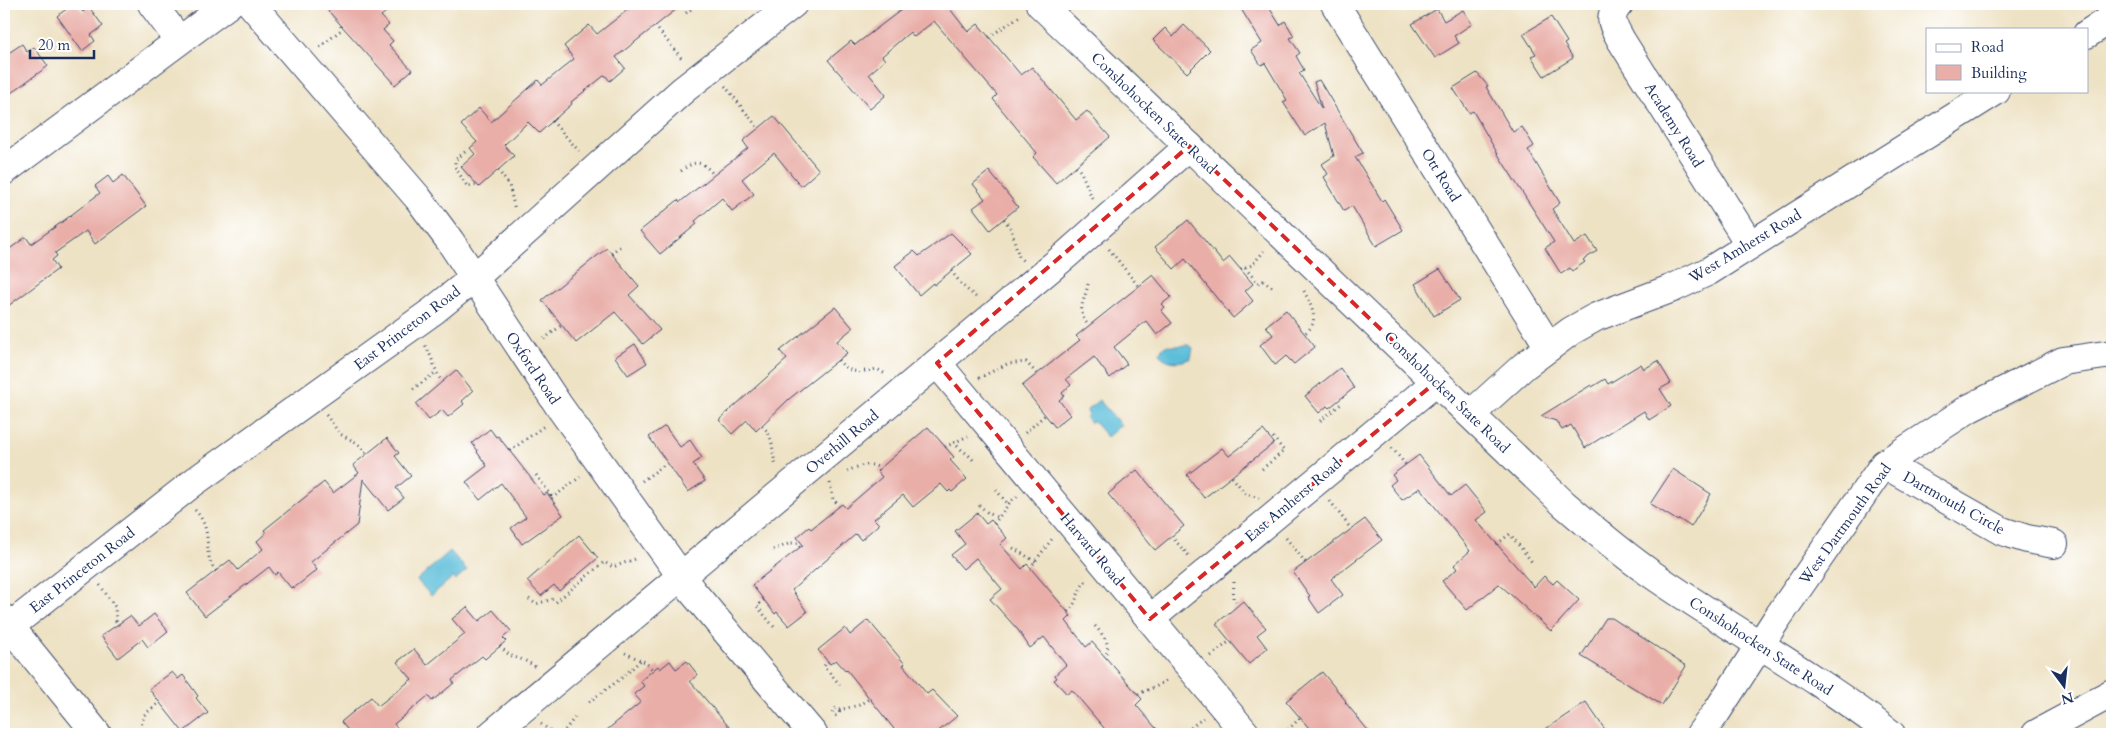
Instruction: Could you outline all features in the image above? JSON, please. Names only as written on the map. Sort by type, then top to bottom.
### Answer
[{"type":"street","points":[[152,4],[179,40]]},
{"type":"street","points":[[4,172],[229,4]]},
{"type":"street","name":"Oxford Road","points":[[251,4],[390,163],[418,198],[563,411],[681,576],[813,734]]},
{"type":"street","name":"East Princeton Road","points":[[6,626],[194,482],[412,327],[474,278],[704,73],[793,4]]},
{"type":"street","name":"Ott Road","points":[[1334,4],[1549,347]]},
{"type":"street","name":"Academy Road","points":[[1619,4],[1613,10],[1612,17],[1613,25],[1621,40],[1750,245]]},
{"type":"street","name":"Conshohocken State Road","points":[[1032,9],[1189,146],[1436,382],[1598,533],[1651,574],[1761,645],[1891,734]]},
{"type":"street","points":[[2088,33],[2112,18]]},
{"type":"street","name":"West Amherst Road","points":[[1471,414],[1524,366],[1549,347],[1596,317],[1673,288],[1709,271],[1994,92]]},
{"type":"street","name":"Overhill Road","points":[[492,734],[1039,278],[1104,233],[1189,146]]},
{"type":"street","name":"West Dartmouth Road","points":[[1701,734],[1884,464],[1970,408],[2064,361],[2112,354]]},
{"type":"street","name":"Harvard Road","points":[[937,363],[1246,734]]},
{"type":"street","name":"East Amherst Road","points":[[1150,619],[1436,382]]},
{"type":"street","name":"Dartmouth Circle","points":[[1884,464],[2002,531],[2027,539],[2054,544]]},
{"type":"street","points":[[6,626],[97,734]]},
{"type":"street","points":[[2036,734],[2112,693]]},
{"type":"path","points":[[686,13],[698,4]]},
{"type":"path","points":[[989,36],[1032,9]]},
{"type":"path","points":[[655,26],[758,128]]},
{"type":"path","points":[[301,63],[342,28]]},
{"type":"path","points":[[552,121],[596,169]]},
{"type":"path","points":[[465,152],[455,160],[455,167],[467,186],[478,185]]},
{"type":"path","points":[[681,172],[688,166],[701,164],[706,165],[714,175]]},
{"type":"path","points":[[1076,166],[1081,172],[1104,233],[1139,286]]},
{"type":"path","points":[[498,170],[509,185],[514,210],[529,229]]},
{"type":"path","points":[[1004,219],[1011,229],[1019,257],[1039,278]]},
{"type":"path","points":[[611,253],[622,245]]},
{"type":"path","points":[[1241,270],[1252,265],[1267,247]]},
{"type":"path","points":[[1245,268],[1258,283],[1263,282],[1272,286]]},
{"type":"path","points":[[951,271],[983,306],[988,321]]},
{"type":"path","points":[[1088,284],[1081,305],[1082,318],[1089,326]]},
{"type":"path","points":[[1302,288],[1309,302],[1314,321],[1312,328],[1304,333]]},
{"type":"path","points":[[412,327],[432,357],[435,373],[442,382]]},
{"type":"path","points":[[838,360],[845,368],[858,373],[877,369],[891,378],[903,391]]},
{"type":"path","points":[[977,380],[1013,362],[1026,362],[1037,374]]},
{"type":"path","points":[[413,389],[435,373]]},
{"type":"path","points":[[1320,420],[1340,404]]},
{"type":"path","points":[[510,451],[563,411]]},
{"type":"path","points":[[324,412],[340,434],[357,443],[367,454]]},
{"type":"path","points":[[1019,438],[1045,415]]},
{"type":"path","points":[[762,426],[768,431],[772,440],[773,456],[778,471]]},
{"type":"path","points":[[1262,469],[1284,451],[1273,437]]},
{"type":"path","points":[[954,442],[958,448],[965,451],[973,460]]},
{"type":"path","points":[[1387,442],[1406,465]]},
{"type":"path","points":[[635,486],[667,463]]},
{"type":"path","points":[[846,472],[874,464],[879,468]]},
{"type":"path","points":[[536,475],[551,495],[551,499],[586,473]]},
{"type":"path","points":[[833,476],[830,482],[831,492],[838,506]]},
{"type":"path","points":[[1232,477],[1246,494],[1260,499],[1265,504]]},
{"type":"path","points":[[994,524],[1008,504],[1036,481]]},
{"type":"path","points":[[996,490],[1008,504]]},
{"type":"path","points":[[1325,494],[1351,529]]},
{"type":"path","points":[[979,505],[988,513],[998,518]]},
{"type":"path","points":[[193,508],[204,522],[209,542],[209,560],[216,571]]},
{"type":"path","points":[[1281,531],[1306,563]]},
{"type":"path","points":[[1498,544],[1510,534],[1532,562]]},
{"type":"path","points":[[1171,536],[1194,563]]},
{"type":"path","points":[[1030,568],[1053,538]]},
{"type":"path","points":[[773,550],[791,542],[798,543],[801,547]]},
{"type":"path","points":[[1013,548],[1036,562]]},
{"type":"path","points":[[529,599],[536,604],[555,600],[604,562],[614,567],[642,558]]},
{"type":"path","points":[[1238,605],[1233,599],[1232,591],[1233,584],[1239,578]]},
{"type":"path","points":[[1068,612],[1072,608],[1080,587],[1087,579]]},
{"type":"path","points":[[98,582],[115,607],[116,621],[119,625]]},
{"type":"path","points":[[764,600],[757,606],[774,627]]},
{"type":"path","points":[[1095,626],[1107,644],[1108,649],[1105,657]]},
{"type":"path","points":[[610,636],[628,655],[641,660],[653,670]]},
{"type":"path","points":[[1216,652],[1230,640]]},
{"type":"path","points":[[500,646],[510,657],[526,661],[539,672]]},
{"type":"path","points":[[588,702],[623,677],[641,660]]},
{"type":"path","points":[[828,661],[824,666],[841,686]]},
{"type":"path","points":[[1138,694],[1157,686],[1172,676]]},
{"type":"path","points":[[839,710],[869,699]]},
{"type":"path","points":[[139,734],[144,715],[160,702]]},
{"type":"path","points":[[562,734],[575,717]]},
{"type":"path","points":[[1183,734],[1202,718]]},
{"type":"path","points":[[1278,734],[1284,733],[1295,725],[1300,718]]},
{"type":"path","points":[[401,734],[408,728]]},
{"type":"highlighted area","points":[[1189,146],[1436,382],[1150,619],[937,363]]},
{"type":"water","points":[[1168,345],[1189,345],[1193,348],[1191,358],[1175,362],[1167,360],[1160,355],[1162,348]]},
{"type":"water","points":[[1099,400],[1121,425],[1107,437],[1093,421],[1090,423],[1086,418],[1088,415],[1087,410]]},
{"type":"water","points":[[450,551],[467,570],[455,580],[453,577],[431,596],[417,580]]},
{"type":"building","points":[[73,4],[76,4],[83,12],[89,7],[103,26],[91,35],[95,41],[82,51],[57,16]]},
{"type":"building","points":[[322,4],[396,4],[381,16],[389,25],[383,30],[393,41],[389,45],[412,70],[395,85]]},
{"type":"building","points":[[635,4],[683,4],[616,57],[625,68],[610,81],[605,75],[571,102],[572,104],[539,133],[528,122],[504,145],[514,156],[479,187],[461,167],[475,154],[470,148],[477,142],[461,125],[479,108],[491,122],[538,80],[542,85],[574,59],[564,46],[589,25],[597,34]]},
{"type":"building","points":[[909,4],[956,4],[950,9],[968,32],[978,24],[1021,75],[1032,67],[1076,120],[1087,111],[1110,137],[1056,183],[1033,157],[1037,153],[993,99],[997,95],[934,21],[914,37],[910,32],[882,56],[885,60],[869,74],[886,95],[870,109],[828,60],[851,41],[855,45]]},
{"type":"building","points":[[1238,4],[1267,4],[1280,25],[1285,21],[1294,36],[1290,38],[1300,53],[1296,56],[1304,70],[1299,73],[1322,109],[1314,82],[1319,80],[1363,153],[1355,157],[1382,201],[1384,199],[1403,230],[1376,246],[1352,206],[1344,211],[1324,177],[1328,174],[1322,164],[1334,156],[1325,123],[1305,136],[1283,102],[1287,100],[1265,63],[1261,65],[1251,50],[1262,43]]},
{"type":"building","points":[[1437,9],[1444,21],[1463,10],[1472,24],[1454,36],[1459,43],[1435,58],[1412,24]]},
{"type":"building","points":[[1551,17],[1567,42],[1564,44],[1573,58],[1544,76],[1531,56],[1536,54],[1523,34]]},
{"type":"building","points":[[1184,25],[1210,50],[1187,73],[1153,40],[1165,28],[1173,37]]},
{"type":"building","points":[[22,44],[27,52],[34,47],[48,66],[4,98],[4,56]]},
{"type":"building","points":[[1477,73],[1488,86],[1486,87],[1513,132],[1522,127],[1534,146],[1528,150],[1560,203],[1552,209],[1574,244],[1587,236],[1597,251],[1583,260],[1585,262],[1572,271],[1570,268],[1561,274],[1545,248],[1554,242],[1499,156],[1473,111],[1469,113],[1453,88]]},
{"type":"building","points":[[774,116],[819,170],[801,186],[774,153],[742,179],[754,194],[732,211],[722,198],[695,221],[697,224],[660,254],[640,231],[748,148],[743,141]]},
{"type":"building","points":[[989,171],[1018,207],[990,230],[973,208],[985,199],[973,184]]},
{"type":"building","points":[[123,175],[146,206],[95,244],[86,231],[55,253],[57,256],[52,260],[58,269],[4,309],[4,253],[26,237],[31,244],[62,222],[100,193],[95,186],[108,176],[113,183]]},
{"type":"building","points":[[1188,220],[1223,263],[1230,257],[1253,284],[1245,291],[1253,301],[1233,318],[1185,259],[1174,269],[1155,247]]},
{"type":"building","points":[[951,233],[972,254],[919,295],[895,266],[914,251],[919,256]]},
{"type":"building","points":[[607,248],[639,286],[629,295],[660,330],[643,344],[615,312],[576,343],[542,300]]},
{"type":"building","points":[[1440,269],[1460,300],[1434,316],[1415,284]]},
{"type":"building","points":[[1153,275],[1171,297],[1162,304],[1165,307],[1161,310],[1172,323],[1157,335],[1146,321],[1114,347],[1127,364],[1110,378],[1094,357],[1066,379],[1071,385],[1062,393],[1064,396],[1059,400],[1070,415],[1055,427],[1022,386],[1080,340],[1076,336]]},
{"type":"building","points":[[835,307],[853,328],[837,341],[847,353],[789,399],[756,431],[747,420],[732,434],[719,420],[787,359],[780,351]]},
{"type":"building","points":[[1286,310],[1315,347],[1294,364],[1286,356],[1275,365],[1260,345],[1273,335],[1266,326]]},
{"type":"building","points":[[635,344],[647,363],[628,375],[615,357]]},
{"type":"building","points":[[1658,361],[1671,383],[1660,389],[1671,406],[1649,420],[1644,411],[1585,448],[1571,425],[1562,430],[1556,421],[1541,416],[1591,385],[1592,387],[1605,379],[1608,384],[1641,364],[1644,369]]},
{"type":"building","points":[[1340,368],[1354,388],[1329,408],[1327,406],[1319,413],[1305,396]]},
{"type":"building","points":[[456,370],[473,391],[462,401],[464,404],[448,417],[442,410],[429,420],[416,404]]},
{"type":"building","points":[[665,426],[680,447],[690,440],[702,458],[693,464],[705,481],[688,492],[649,437]]},
{"type":"building","points":[[928,427],[954,457],[950,460],[967,479],[952,492],[950,490],[948,492],[941,484],[913,507],[903,495],[874,519],[879,524],[861,540],[856,534],[792,590],[807,612],[789,626],[777,612],[775,614],[752,585],[803,545],[797,537],[809,527],[811,529],[842,504],[846,508],[882,477],[877,471]]},
{"type":"building","points":[[490,429],[496,437],[498,436],[544,495],[547,493],[563,515],[522,544],[511,528],[526,517],[501,483],[480,500],[466,482],[487,466],[472,443]]},
{"type":"building","points":[[1263,430],[1274,443],[1204,498],[1187,475],[1222,448],[1229,456]]},
{"type":"building","points":[[387,438],[399,453],[395,456],[411,476],[396,488],[404,498],[388,510],[363,479],[357,525],[311,562],[317,570],[294,588],[293,586],[291,588],[278,572],[275,575],[269,567],[205,616],[187,593],[230,560],[238,570],[263,549],[257,541],[266,533],[264,530],[324,482],[333,493],[359,473],[353,465]]},
{"type":"building","points":[[1419,455],[1451,496],[1465,485],[1487,512],[1476,520],[1534,587],[1544,576],[1553,584],[1557,580],[1579,600],[1551,631],[1499,584],[1467,610],[1442,581],[1457,569],[1454,565],[1470,551],[1420,488],[1402,500],[1390,485],[1396,480],[1392,475]]},
{"type":"building","points":[[1673,469],[1711,494],[1691,527],[1650,504]]},
{"type":"building","points":[[1137,470],[1184,526],[1155,550],[1108,494]]},
{"type":"building","points":[[977,513],[986,524],[991,520],[1007,538],[1000,544],[1022,569],[1027,564],[1071,616],[1066,621],[1086,647],[1092,642],[1142,699],[1136,705],[1161,734],[1109,734],[1072,690],[1067,694],[1054,680],[1057,678],[1055,675],[1066,665],[1044,637],[1030,648],[1018,630],[990,599],[1002,589],[976,558],[963,569],[951,555],[965,544],[955,531]]},
{"type":"building","points":[[1365,519],[1382,540],[1331,579],[1343,595],[1319,613],[1308,597],[1310,596],[1293,572]]},
{"type":"building","points":[[579,535],[598,558],[559,591],[554,585],[541,596],[527,581]]},
{"type":"building","points":[[1243,601],[1266,628],[1257,635],[1267,648],[1249,664],[1216,624]]},
{"type":"building","points":[[467,607],[479,621],[493,610],[511,631],[503,638],[506,641],[485,659],[482,656],[452,680],[454,683],[432,701],[428,696],[394,724],[402,734],[351,734],[341,722],[371,697],[378,706],[412,679],[397,662],[414,649],[427,665],[465,634],[452,619]]},
{"type":"building","points":[[154,614],[168,631],[148,647],[142,639],[118,658],[101,636],[130,616],[139,626]]},
{"type":"building","points":[[1606,618],[1612,618],[1686,666],[1662,705],[1581,656]]},
{"type":"building","points":[[868,620],[905,664],[903,665],[927,694],[932,690],[957,716],[935,734],[898,734],[847,670],[836,660],[830,664],[818,650],[845,628],[850,635]]},
{"type":"building","points":[[670,661],[676,669],[687,661],[698,675],[690,681],[735,734],[602,734],[641,702],[634,694],[644,686],[640,681],[658,666],[660,669]]},
{"type":"building","points":[[172,672],[178,679],[183,675],[198,696],[196,698],[208,713],[183,732],[149,689]]},
{"type":"building","points":[[1322,672],[1371,734],[1314,734],[1286,701]]},
{"type":"building","points":[[1586,702],[1608,734],[1538,734]]}]
